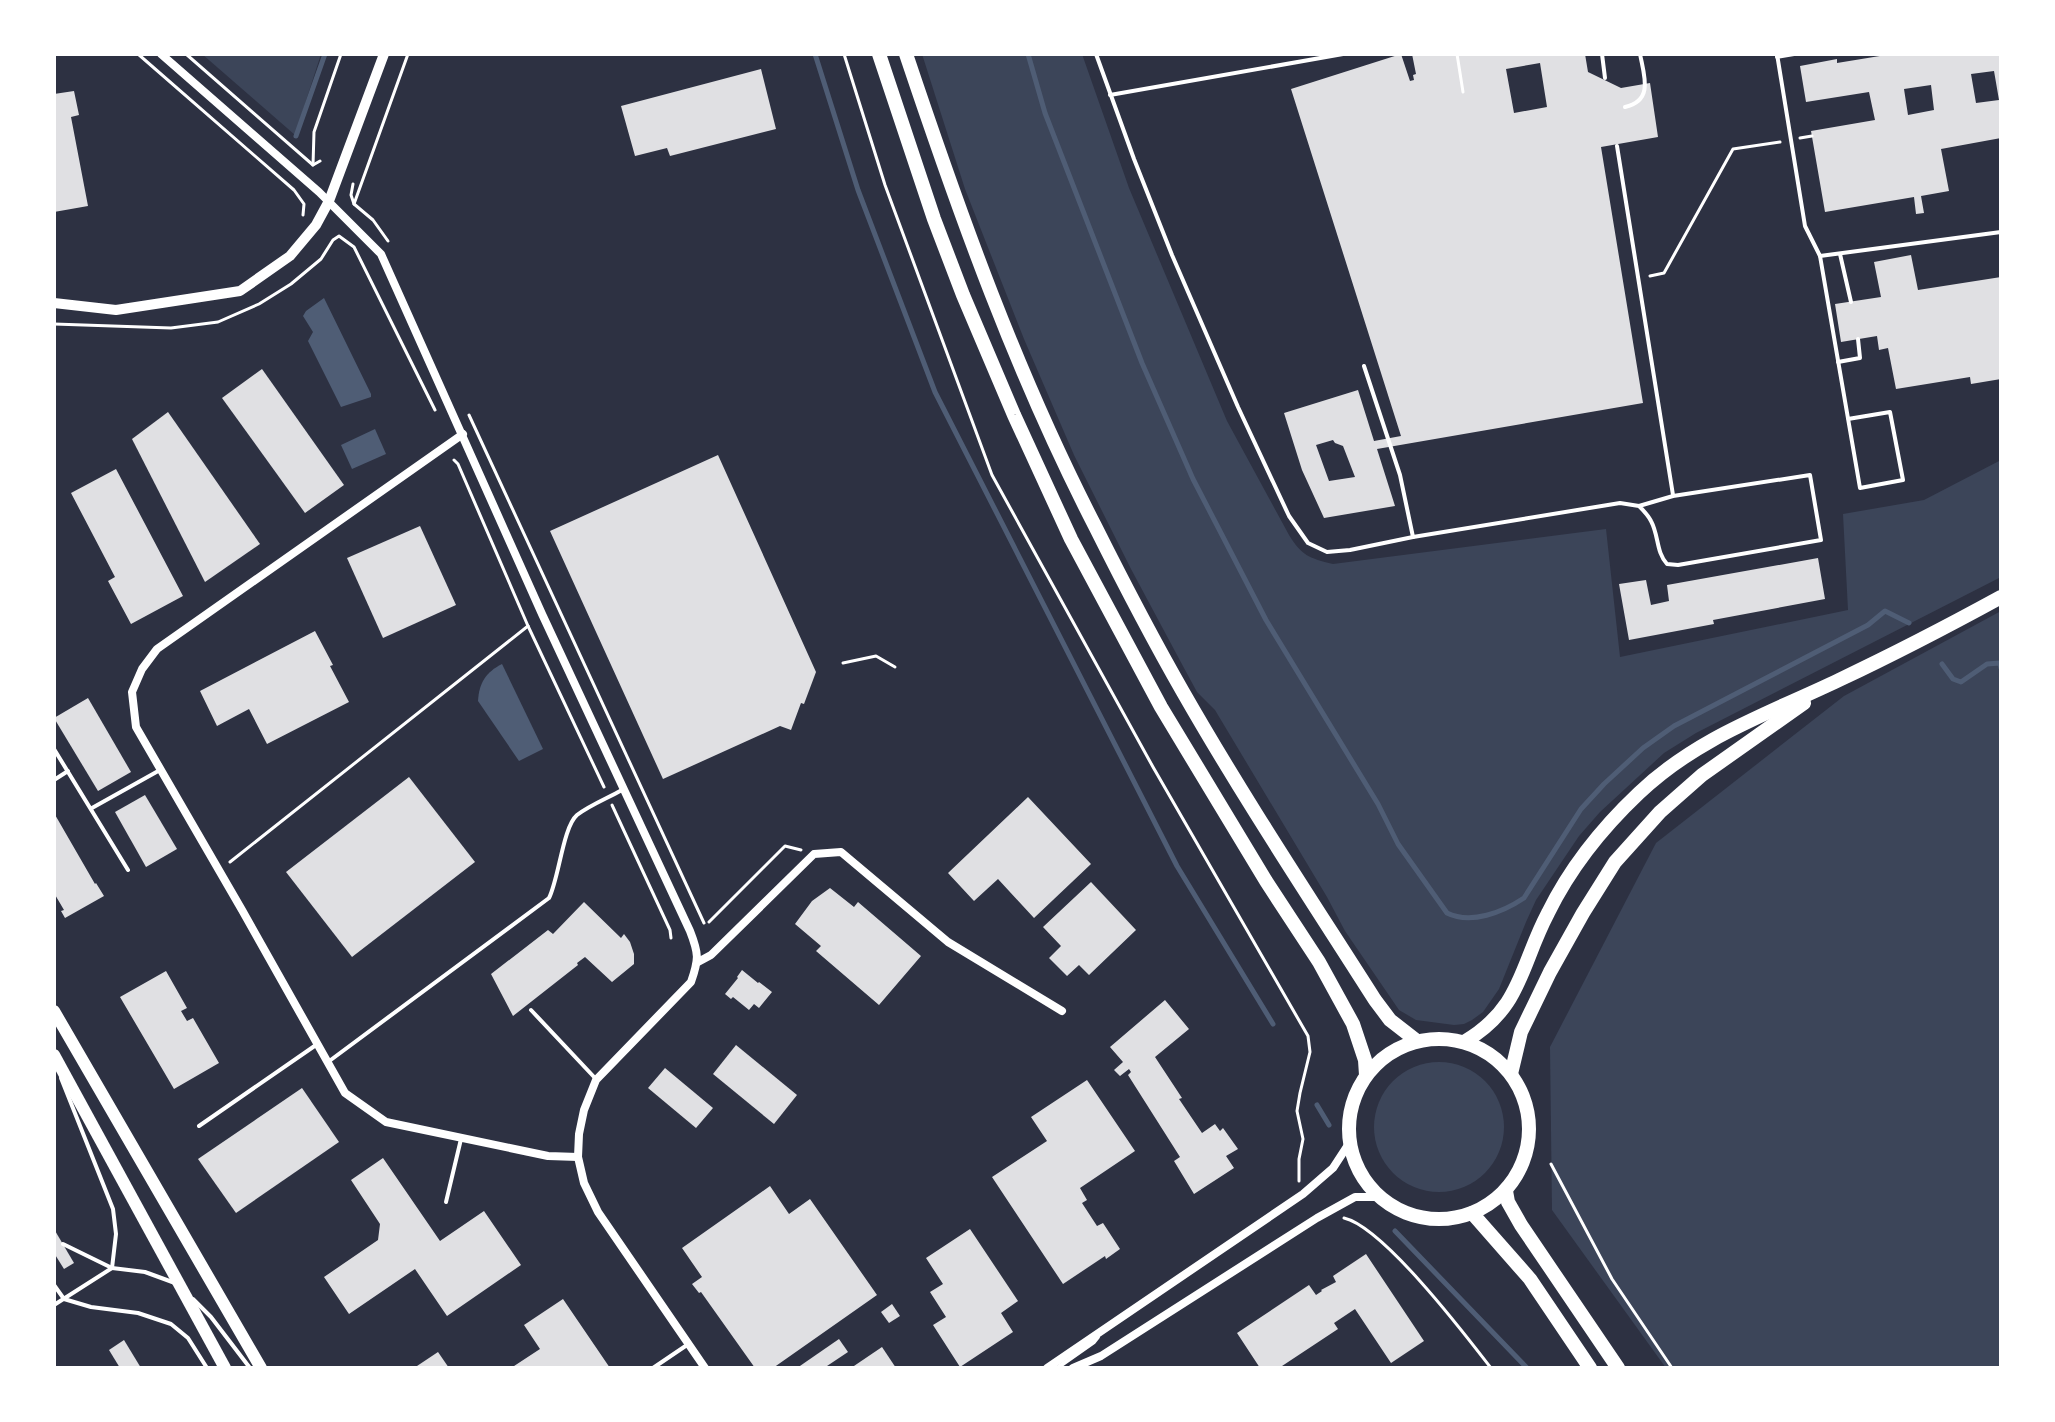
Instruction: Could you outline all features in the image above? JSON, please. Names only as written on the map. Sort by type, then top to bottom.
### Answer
[{"type":"main road","points":[[879,54],[958,283],[1071,539],[1161,707],[1319,962],[1346,1011],[1365,1060],[1366,1075]]},
{"type":"main road","points":[[906,54],[959,211],[989,288],[1093,523],[1182,690],[1248,801],[1375,1000],[1390,1020],[1417,1041]]},
{"type":"main road","points":[[1464,1042],[1497,1018],[1523,974],[1534,941],[1567,878],[1591,844],[1639,793],[1685,755],[2001,597]]},
{"type":"main road","points":[[1511,1074],[1526,1020],[1583,913],[1615,862],[1660,812],[1702,775],[1838,681]]},
{"type":"main road","points":[[54,1011],[261,1368]]},
{"type":"main road","points":[[1441,1038],[1464,1042],[1490,1054],[1511,1074],[1524,1096],[1530,1120],[1529,1146],[1520,1170],[1506,1191],[1490,1204],[1453,1218],[1415,1216],[1380,1197],[1366,1182],[1350,1142],[1349,1118],[1355,1095],[1366,1075],[1397,1048],[1417,1041],[1441,1038]]},
{"type":"main road","points":[[54,1058],[179,1284],[221,1367]]},
{"type":"main road","points":[[1506,1191],[1508,1202],[1521,1225],[1618,1368]]},
{"type":"main road","points":[[1472,1213],[1530,1279],[1590,1368]]},
{"type":"street","points":[[161,54],[329,201],[381,254],[542,614],[690,931],[698,962],[691,982],[596,1080],[584,1110],[578,1157],[584,1183],[598,1212],[705,1368]]},
{"type":"street","points":[[54,303],[116,310],[240,291],[290,256],[316,225],[329,201],[384,54]]},
{"type":"street","points":[[463,434],[157,649],[142,669],[132,692],[136,727],[345,1093],[386,1122],[548,1156],[578,1157]]},
{"type":"street","points":[[698,962],[711,955],[814,854],[841,852],[948,942],[1062,1011]]},
{"type":"street","points":[[1047,1368],[1303,1194],[1333,1168],[1350,1142]]},
{"type":"street","points":[[1073,1368],[1100,1359],[1317,1218],[1355,1197],[1380,1197]]},
{"type":"lane","points":[[1096,54],[1172,255],[1289,516],[1308,543],[1327,552],[1350,550],[1620,503],[1639,506],[1673,496],[1810,475],[1821,540],[1678,565],[1667,564],[1660,556],[1650,517],[1639,506]]},
{"type":"lane","points":[[1110,95],[1343,54]]},
{"type":"lane","points":[[1602,54],[1605,78]]},
{"type":"lane","points":[[1625,107],[1635,105],[1643,97],[1645,84],[1640,54]]},
{"type":"lane","points":[[1794,54],[1777,56],[1805,226],[1820,256],[1838,362],[1860,488],[1903,480],[1890,412],[1848,419]]},
{"type":"lane","points":[[1617,146],[1673,496]]},
{"type":"lane","points":[[1820,256],[2001,232]]},
{"type":"lane","points":[[1840,253],[1851,302]]},
{"type":"lane","points":[[1838,362],[1860,358],[1858,339]]},
{"type":"lane","points":[[1364,366],[1400,475],[1413,537]]},
{"type":"lane","points":[[54,749],[128,870]]},
{"type":"lane","points":[[92,808],[160,770]]},
{"type":"lane","points":[[54,780],[68,771]]},
{"type":"lane","points":[[328,1062],[549,898],[575,816],[624,789]]},
{"type":"lane","points":[[531,1010],[596,1080]]},
{"type":"lane","points":[[199,1126],[318,1044]]},
{"type":"lane","points":[[54,1058],[113,1209],[116,1234],[112,1268]]},
{"type":"lane","points":[[446,1202],[461,1139]]},
{"type":"lane","points":[[63,1244],[112,1268],[145,1272],[179,1284],[211,1317],[250,1368]]},
{"type":"lane","points":[[54,1305],[112,1268]]},
{"type":"lane","points":[[54,1285],[64,1299],[91,1307],[138,1313],[171,1324],[188,1338],[207,1368]]},
{"type":"lane","points":[[1057,1368],[1094,1342],[1104,1329]]},
{"type":"lane","points":[[653,1368],[689,1343]]},
{"type":"path","points":[[138,54],[294,190],[304,204],[303,215]]},
{"type":"path","points":[[186,54],[313,165]]},
{"type":"path","points":[[313,165],[314,132],[341,54]]},
{"type":"path","points":[[354,204],[408,54]]},
{"type":"path","points":[[844,54],[885,185],[992,475],[1153,767],[1308,1036],[1310,1052],[1297,1111],[1303,1139],[1298,1185]]},
{"type":"path","points":[[1457,54],[1463,92]]},
{"type":"path","points":[[1799,139],[1812,136]]},
{"type":"path","points":[[1650,276],[1664,273],[1733,149],[1786,141]]},
{"type":"path","points":[[313,165],[320,161]]},
{"type":"path","points":[[353,184],[351,195],[354,204],[373,220],[388,241]]},
{"type":"path","points":[[339,236],[354,247],[436,412]]},
{"type":"path","points":[[466,409],[704,923]]},
{"type":"path","points":[[454,460],[671,938]]},
{"type":"path","points":[[220,871],[528,626]]},
{"type":"path","points":[[843,663],[876,656],[895,667]]},
{"type":"path","points":[[709,922],[785,846],[814,854]]},
{"type":"path","points":[[1551,1164],[1612,1279],[1672,1368]]},
{"type":"path","points":[[1334,1223],[1344,1218],[1355,1220],[1388,1247],[1463,1331],[1491,1368]]},
{"type":"shaded area","points":[[202,54],[321,54],[295,135]]},
{"type":"shaded area","points":[[922,54],[1082,54],[1129,188],[1227,421],[1289,535],[1302,552],[1312,558],[1333,564],[1606,529],[1620,657],[1848,610],[1843,514],[1924,500],[2001,460],[2001,577],[1696,733],[1664,753],[1600,812],[1579,836],[1536,900],[1499,989],[1483,1012],[1464,1024],[1416,1020],[1399,1010],[1345,931],[1215,710],[1197,692],[1131,569],[1074,455],[1024,339],[965,189]]},
{"type":"shaded area","points":[[324,298],[371,394],[371,397],[341,407],[308,341],[313,332],[303,316]]},
{"type":"shaded area","points":[[375,429],[386,454],[352,469],[341,445]]},
{"type":"shaded area","points":[[2001,611],[2001,1368],[1666,1368],[1552,1210],[1550,1047],[1656,843],[1844,696]]},
{"type":"shaded area","points":[[502,664],[543,749],[519,761],[478,701],[484,679]]},
{"type":"shaded area","points":[[1439,1062],[1464,1067],[1485,1081],[1499,1102],[1504,1127],[1499,1152],[1485,1173],[1464,1187],[1439,1192],[1414,1187],[1393,1173],[1379,1152],[1374,1127],[1379,1102],[1393,1081],[1414,1067]]},
{"type":"building","points":[[1401,54],[1410,81],[1416,74],[1412,54],[1585,54],[1588,72],[1621,88],[1650,83],[1658,137],[1601,147],[1643,403],[1377,449],[1395,506],[1324,518],[1302,470],[1284,413],[1358,390],[1374,441],[1401,436],[1291,89]],"holes":[[[1540,63],[1547,107],[1514,113],[1506,69]],[[1333,440],[1343,446],[1355,477],[1329,481],[1316,445]]]},
{"type":"building","points":[[1892,54],[2001,54],[2001,138],[1941,149],[1949,191],[1921,196],[1924,213],[1916,214],[1914,197],[1825,212],[1811,131],[1875,120],[1869,92],[1806,102],[1800,66],[1837,59],[1837,63]],"holes":[[[1994,71],[1999,100],[1976,103],[1971,74]],[[1931,85],[1934,110],[1908,115],[1904,89]]]},
{"type":"building","points":[[761,69],[776,129],[670,156],[667,148],[635,156],[621,106]]},
{"type":"building","points":[[74,91],[79,115],[71,117],[88,206],[54,212],[54,94]]},
{"type":"building","points":[[1911,255],[1918,290],[2001,277],[2001,379],[1971,384],[1970,377],[1896,389],[1888,348],[1879,350],[1877,336],[1841,342],[1835,304],[1881,297],[1874,262]]},
{"type":"building","points":[[262,369],[344,485],[305,513],[222,398]]},
{"type":"building","points":[[168,412],[260,544],[205,582],[132,439]]},
{"type":"building","points":[[718,455],[816,672],[791,730],[780,726],[663,779],[550,531]]},
{"type":"building","points":[[116,469],[183,596],[131,624],[108,581],[115,577],[71,493]]},
{"type":"building","points":[[420,526],[456,605],[383,638],[347,558]]},
{"type":"building","points":[[1818,558],[1825,599],[1629,640],[1619,584],[1646,580],[1651,605],[1669,601],[1667,585]]},
{"type":"building","points":[[315,631],[349,702],[267,744],[249,709],[217,726],[200,691]]},
{"type":"building","points":[[88,698],[131,772],[98,791],[54,718]]},
{"type":"building","points":[[409,777],[475,862],[352,957],[286,872]]},
{"type":"building","points":[[145,795],[177,849],[146,867],[115,812]]},
{"type":"building","points":[[1028,797],[1091,864],[1034,918],[998,879],[974,901],[948,873]]},
{"type":"building","points":[[54,813],[104,896],[65,918],[54,893]]},
{"type":"building","points":[[1091,882],[1136,930],[1089,975],[1079,965],[1067,976],[1049,958],[1061,946],[1043,927]]},
{"type":"building","points":[[830,888],[854,907],[858,902],[921,956],[879,1005],[816,951],[821,946],[795,924],[812,901]]},
{"type":"building","points":[[584,902],[621,938],[624,934],[634,954],[634,964],[612,982],[585,957],[513,1016],[491,974],[548,930],[553,934]]},
{"type":"building","points":[[742,970],[772,992],[759,1008],[754,1004],[749,1010],[725,994]]},
{"type":"building","points":[[166,971],[187,1008],[181,1011],[187,1021],[193,1018],[219,1063],[174,1089],[120,997]]},
{"type":"building","points":[[1165,1000],[1189,1029],[1155,1057],[1202,1133],[1215,1124],[1220,1131],[1223,1128],[1238,1149],[1226,1156],[1234,1168],[1194,1194],[1174,1161],[1180,1157],[1128,1075],[1131,1072],[1129,1069],[1120,1076],[1114,1070],[1123,1062],[1110,1047]]},
{"type":"building","points":[[736,1045],[797,1095],[774,1124],[713,1074]]},
{"type":"building","points":[[665,1068],[713,1108],[696,1128],[648,1088]]},
{"type":"building","points":[[1087,1080],[1135,1151],[1080,1188],[1087,1200],[1082,1203],[1097,1226],[1103,1223],[1120,1249],[1063,1284],[992,1177],[1047,1141],[1031,1117]]},
{"type":"building","points":[[302,1088],[339,1142],[236,1213],[198,1159]]},
{"type":"building","points":[[383,1158],[440,1241],[484,1211],[521,1265],[447,1316],[415,1269],[349,1314],[324,1277],[378,1240],[380,1224],[351,1180]]},
{"type":"building","points":[[770,1186],[789,1214],[810,1199],[877,1295],[773,1368],[755,1368],[692,1284],[702,1277],[682,1248]]},
{"type":"building","points":[[54,1229],[74,1263],[64,1269],[54,1253]]},
{"type":"building","points":[[970,1229],[1018,1301],[1001,1313],[1013,1332],[960,1367],[933,1325],[946,1317],[930,1292],[943,1284],[926,1258]]},
{"type":"building","points":[[1366,1254],[1424,1341],[1391,1363],[1355,1309],[1334,1323],[1338,1329],[1279,1368],[1260,1368],[1237,1333],[1309,1285],[1316,1295],[1336,1282],[1333,1276]]},
{"type":"building","points":[[563,1299],[610,1368],[511,1368],[540,1349],[524,1325]]},
{"type":"building","points":[[892,1304],[900,1316],[889,1323],[881,1312]]},
{"type":"building","points":[[839,1339],[848,1352],[824,1368],[797,1368]]},
{"type":"building","points":[[124,1340],[141,1368],[120,1368],[109,1350]]},
{"type":"building","points":[[882,1347],[896,1368],[851,1368]]},
{"type":"building","points":[[438,1352],[449,1368],[414,1368]]},
{"type":"waterway","points":[[296,136],[325,54]]},
{"type":"waterway","points":[[815,54],[858,190],[935,392],[1177,866],[1273,1024]]},
{"type":"waterway","points":[[1028,54],[1045,113],[1142,363],[1193,479],[1266,620],[1378,804],[1398,844],[1447,913],[1466,918],[1487,915],[1524,898],[1581,809],[1643,748],[1674,726],[1868,625],[1885,611],[1909,623]]},
{"type":"waterway","points":[[1942,664],[1953,679],[1961,682],[1987,664],[2000,663],[2001,668]]},
{"type":"waterway","points":[[1317,1105],[1329,1125]]},
{"type":"waterway","points":[[1395,1231],[1527,1368]]}]
